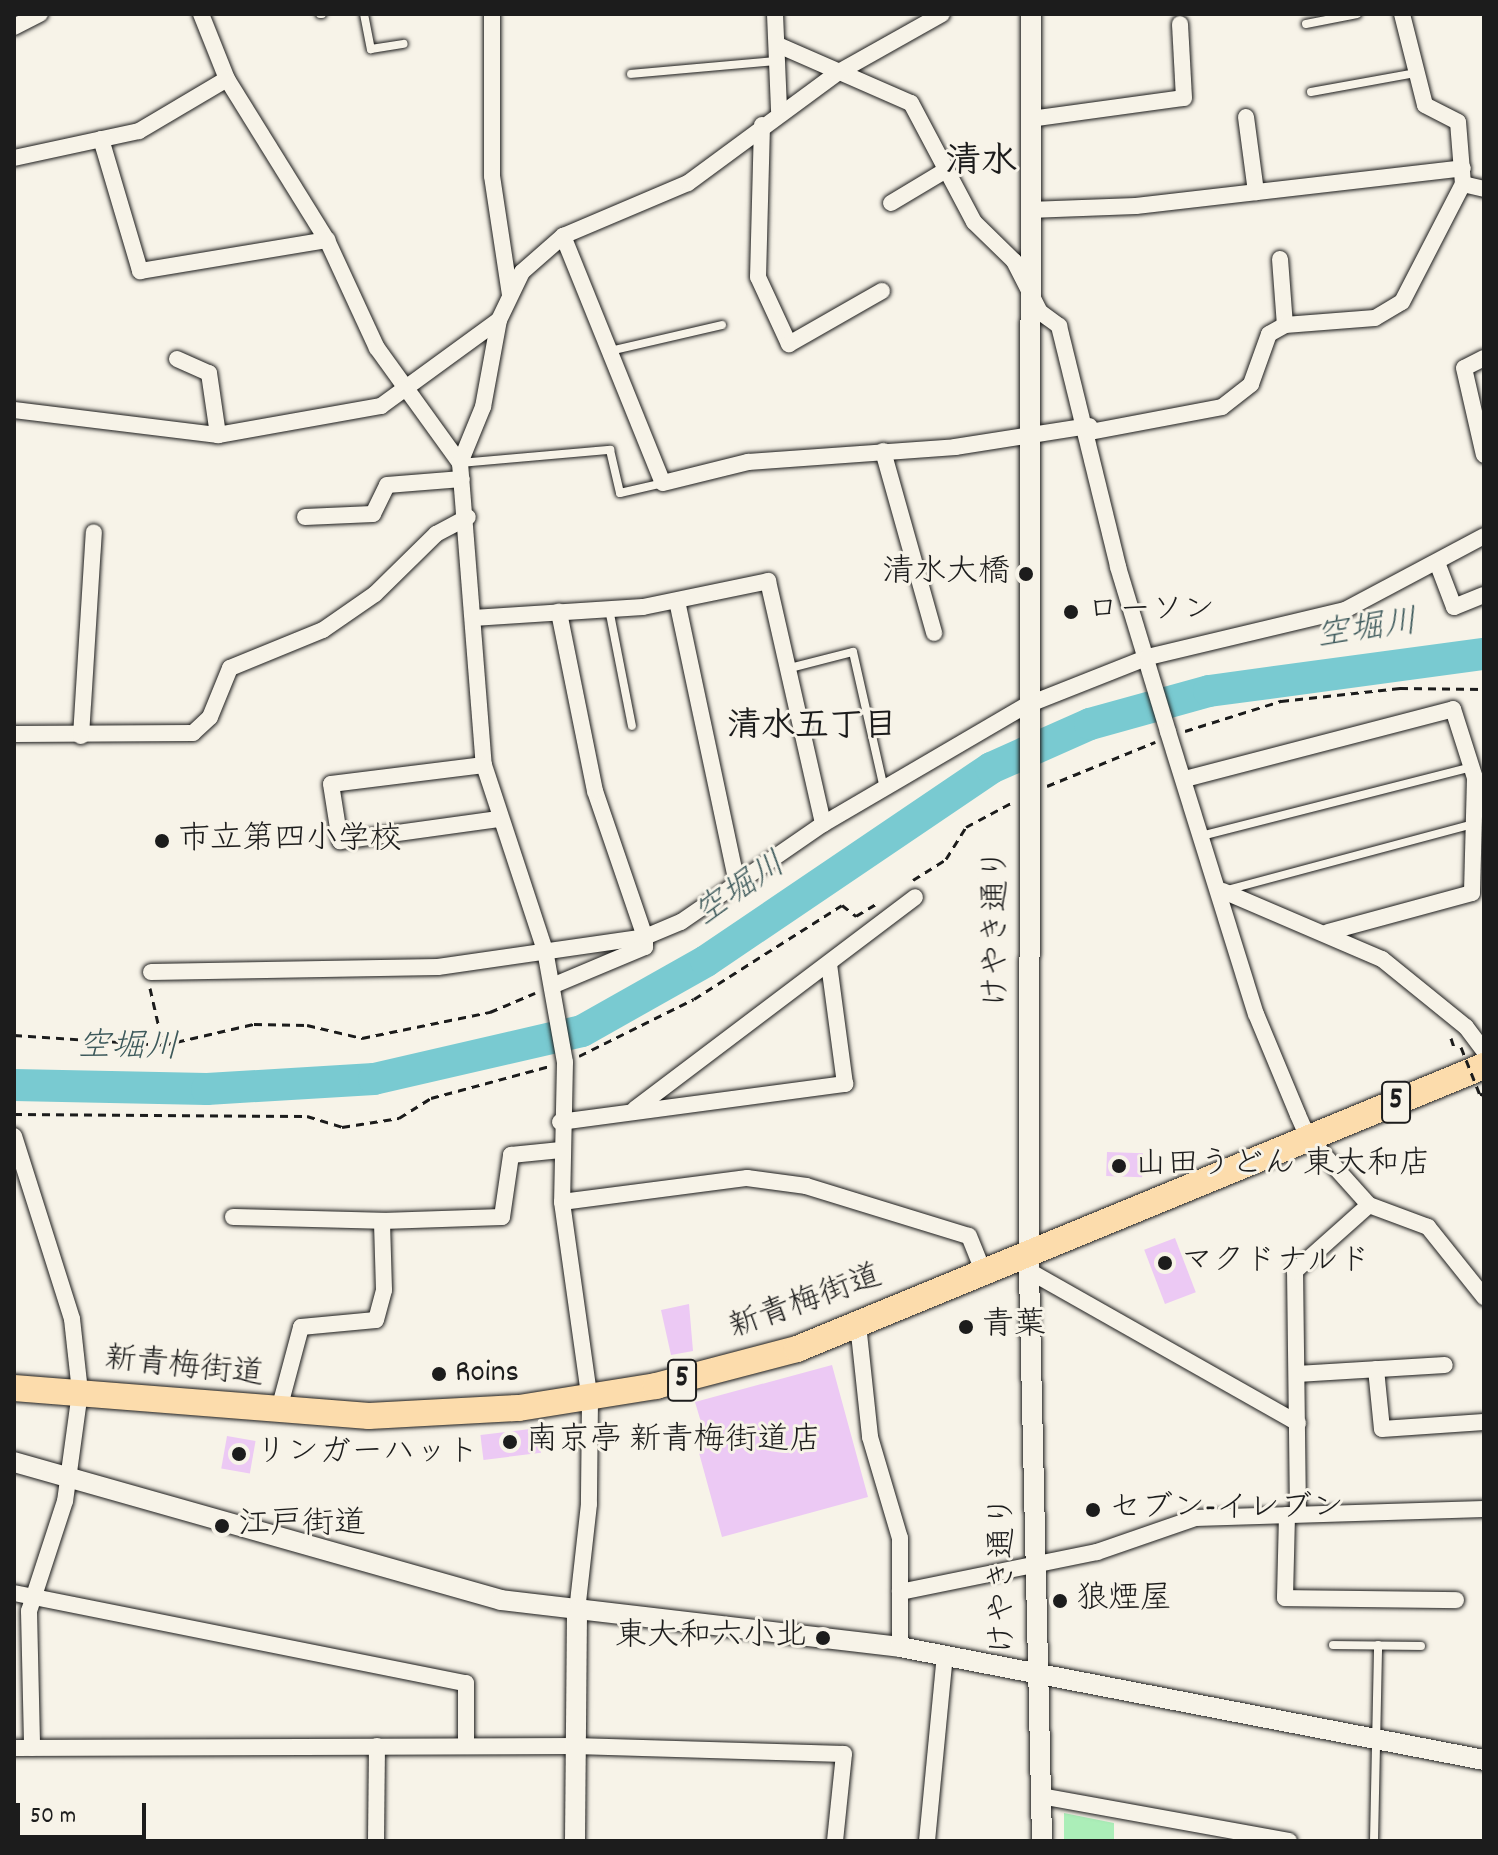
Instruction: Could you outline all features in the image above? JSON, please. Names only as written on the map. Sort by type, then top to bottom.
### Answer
[{"type":"main road","name":"新青梅街道","points":[[14,1388],[278,1413],[415,1415],[590,1400],[721,1372],[858,1324],[983,1271],[1030,1262],[1308,1137],[1484,1066]]},
{"type":"street","points":[[14,27],[40,14]]},
{"type":"street","points":[[201,14],[227,79],[327,240],[377,348],[410,391],[461,471],[468,517],[484,765],[498,819],[545,950],[564,1060],[560,1122],[562,1202],[590,1400],[589,1504],[577,1611],[575,1841]]},
{"type":"street","points":[[492,14],[492,176],[510,295]]},
{"type":"street","points":[[775,14],[779,111]]},
{"type":"street","points":[[461,471],[483,407],[499,320],[522,272],[563,236],[688,183],[779,111],[837,73],[942,14]]},
{"type":"street","name":"けやき通り","points":[[1031,14],[1027,710],[1030,1262],[1035,1674],[1042,1841]]},
{"type":"street","points":[[563,236],[663,483],[748,462],[883,451],[1186,418],[1240,398],[1269,334],[1285,325],[1390,311],[1415,283],[1463,176],[1458,122],[1425,105],[1402,14]]},
{"type":"street","points":[[1030,119],[1184,98],[1180,24]]},
{"type":"street","points":[[778,53],[911,103],[974,222],[1014,261],[1029,294],[1059,326],[1090,429],[1118,567],[1149,659],[1169,735],[1223,891],[1256,1014],[1308,1137],[1369,1205],[1428,1227],[1484,1297]]},
{"type":"street","points":[[14,158],[139,131],[227,79]]},
{"type":"street","points":[[1246,117],[1256,192]]},
{"type":"street","points":[[762,125],[758,277],[789,344],[882,291]]},
{"type":"street","points":[[101,139],[140,271],[327,240]]},
{"type":"street","points":[[891,203],[946,170]]},
{"type":"street","points":[[1029,210],[1463,176],[1484,189]]},
{"type":"street","points":[[1280,259],[1285,325]]},
{"type":"street","points":[[14,410],[218,435],[343,418],[410,391],[499,320]]},
{"type":"street","points":[[1484,358],[1464,368],[1484,455]]},
{"type":"street","points":[[177,359],[209,373],[218,435]]},
{"type":"street","points":[[883,451],[934,633]]},
{"type":"street","points":[[305,517],[373,514],[387,485],[461,471]]},
{"type":"street","points":[[14,734],[193,733],[210,717],[230,668],[323,630],[375,594],[436,534],[468,517]]},
{"type":"street","points":[[81,736],[94,532]]},
{"type":"street","points":[[151,972],[346,974],[645,937],[737,883],[823,824],[1027,710],[1149,659],[1345,610],[1438,565],[1484,536]]},
{"type":"street","points":[[1438,565],[1454,607],[1484,595]]},
{"type":"street","points":[[473,618],[677,601],[768,581],[823,824]]},
{"type":"street","points":[[677,601],[737,883]]},
{"type":"street","points":[[553,988],[645,947],[645,937],[595,791],[559,612]]},
{"type":"street","points":[[1185,779],[1453,709],[1472,767],[1472,893],[1328,932]]},
{"type":"street","points":[[484,765],[331,784],[340,841],[498,819]]},
{"type":"street","points":[[634,1110],[829,964],[911,890]]},
{"type":"street","points":[[1223,891],[1328,932],[1414,981],[1484,1051]]},
{"type":"street","points":[[560,1122],[845,1084],[829,964]]},
{"type":"street","points":[[14,1136],[72,1319],[80,1392],[68,1478],[33,1600],[32,1748]]},
{"type":"street","points":[[233,1217],[382,1221],[502,1217],[511,1155],[561,1150]]},
{"type":"street","points":[[562,1202],[747,1178],[806,1186],[969,1236],[983,1271]]},
{"type":"street","points":[[1369,1205],[1295,1271],[1298,1423],[1285,1598],[1456,1600]]},
{"type":"street","points":[[278,1413],[301,1327],[376,1320],[384,1290],[382,1221]]},
{"type":"street","points":[[1030,1262],[1298,1423]]},
{"type":"street","points":[[858,1324],[870,1437],[900,1538],[900,1647]]},
{"type":"street","points":[[1297,1374],[1445,1365]]},
{"type":"street","points":[[1376,1369],[1382,1429],[1484,1422]]},
{"type":"street","points":[[14,1462],[486,1596],[577,1611],[900,1647],[1380,1737],[1484,1760]]},
{"type":"street","points":[[900,1592],[1097,1552],[1195,1518],[1484,1509]]},
{"type":"street","points":[[14,1593],[33,1600],[466,1683],[466,1746]]},
{"type":"street","points":[[927,1841],[945,1655]]},
{"type":"street","points":[[376,1841],[377,1746]]},
{"type":"street","points":[[14,1748],[575,1746],[844,1754],[835,1841]]},
{"type":"street","points":[[1041,1796],[1289,1841]]},
{"type":"lane","points":[[364,14],[371,49],[404,44]]},
{"type":"lane","points":[[1306,24],[1357,14]]},
{"type":"lane","points":[[631,74],[778,53]]},
{"type":"lane","points":[[1311,92],[1417,73]]},
{"type":"lane","points":[[610,351],[722,325]]},
{"type":"lane","points":[[461,471],[610,450],[620,493],[663,483]]},
{"type":"lane","points":[[609,608],[632,726]]},
{"type":"lane","points":[[790,668],[853,652],[884,789]]},
{"type":"lane","points":[[1205,835],[1472,767]]},
{"type":"lane","points":[[1223,891],[1474,824]]},
{"type":"lane","points":[[1333,1645],[1421,1646]]},
{"type":"lane","points":[[1374,1841],[1380,1737],[1378,1645]]},
{"type":"path","points":[[911,890],[946,859],[966,827],[1029,791],[1169,735],[1281,701],[1400,688],[1484,689]]},
{"type":"path","points":[[14,1114],[307,1116],[342,1127],[399,1118],[431,1098],[564,1060],[694,999],[842,905],[856,916],[882,900]]},
{"type":"path","points":[[151,972],[148,1006],[159,1007],[163,1045]]},
{"type":"path","points":[[14,1035],[163,1045],[254,1024],[307,1025],[362,1038],[490,1012],[553,988]]},
{"type":"path","points":[[1461,1047],[1482,1094]]},
{"type":"green space","points":[[1064,1813],[1114,1823],[1114,1841],[1064,1841]]},
{"type":"building","points":[[1107,1152],[1143,1153],[1142,1177],[1106,1176]]},
{"type":"building","points":[[1175,1238],[1196,1292],[1165,1304],[1144,1250]]},
{"type":"building","points":[[689,1304],[693,1351],[671,1355],[661,1310]]},
{"type":"building","points":[[832,1365],[868,1497],[722,1537],[696,1442],[706,1439],[695,1402]]},
{"type":"building","points":[[538,1428],[541,1453],[483,1460],[480,1435]]},
{"type":"building","points":[[227,1436],[256,1441],[250,1474],[221,1468]]},
{"type":"waterway","name":"空堀川","points":[[14,1085],[207,1089],[374,1079],[582,1031],[706,961],[991,768],[1090,724],[1209,691],[1484,654]]},
{"type":"place","name":"清水大橋","points":[[1026,574]]},
{"type":"place","name":"ローソン","points":[[1071,612]]},
{"type":"place","name":"市立第四小学校","points":[[162,841]]},
{"type":"place","name":"山田うどん 東大和店","points":[[1119,1166]]},
{"type":"place","name":"マクドナルド","points":[[1165,1263]]},
{"type":"place","name":"青葉","points":[[966,1327]]},
{"type":"place","name":"Roins","points":[[439,1374]]},
{"type":"place","name":"南京亭 新青梅街道店","points":[[510,1442]]},
{"type":"place","name":"リンガーハット","points":[[239,1454]]},
{"type":"place","name":"セブン-イレブン","points":[[1093,1510]]},
{"type":"place","name":"江戸街道","points":[[222,1526]]},
{"type":"place","name":"狼煙屋","points":[[1060,1601]]},
{"type":"place","name":"東大和六小北","points":[[823,1638]]},
{"type":"district","name":"清水","points":[[981,165]]},
{"type":"district","name":"清水五丁目","points":[[812,729]]}]
